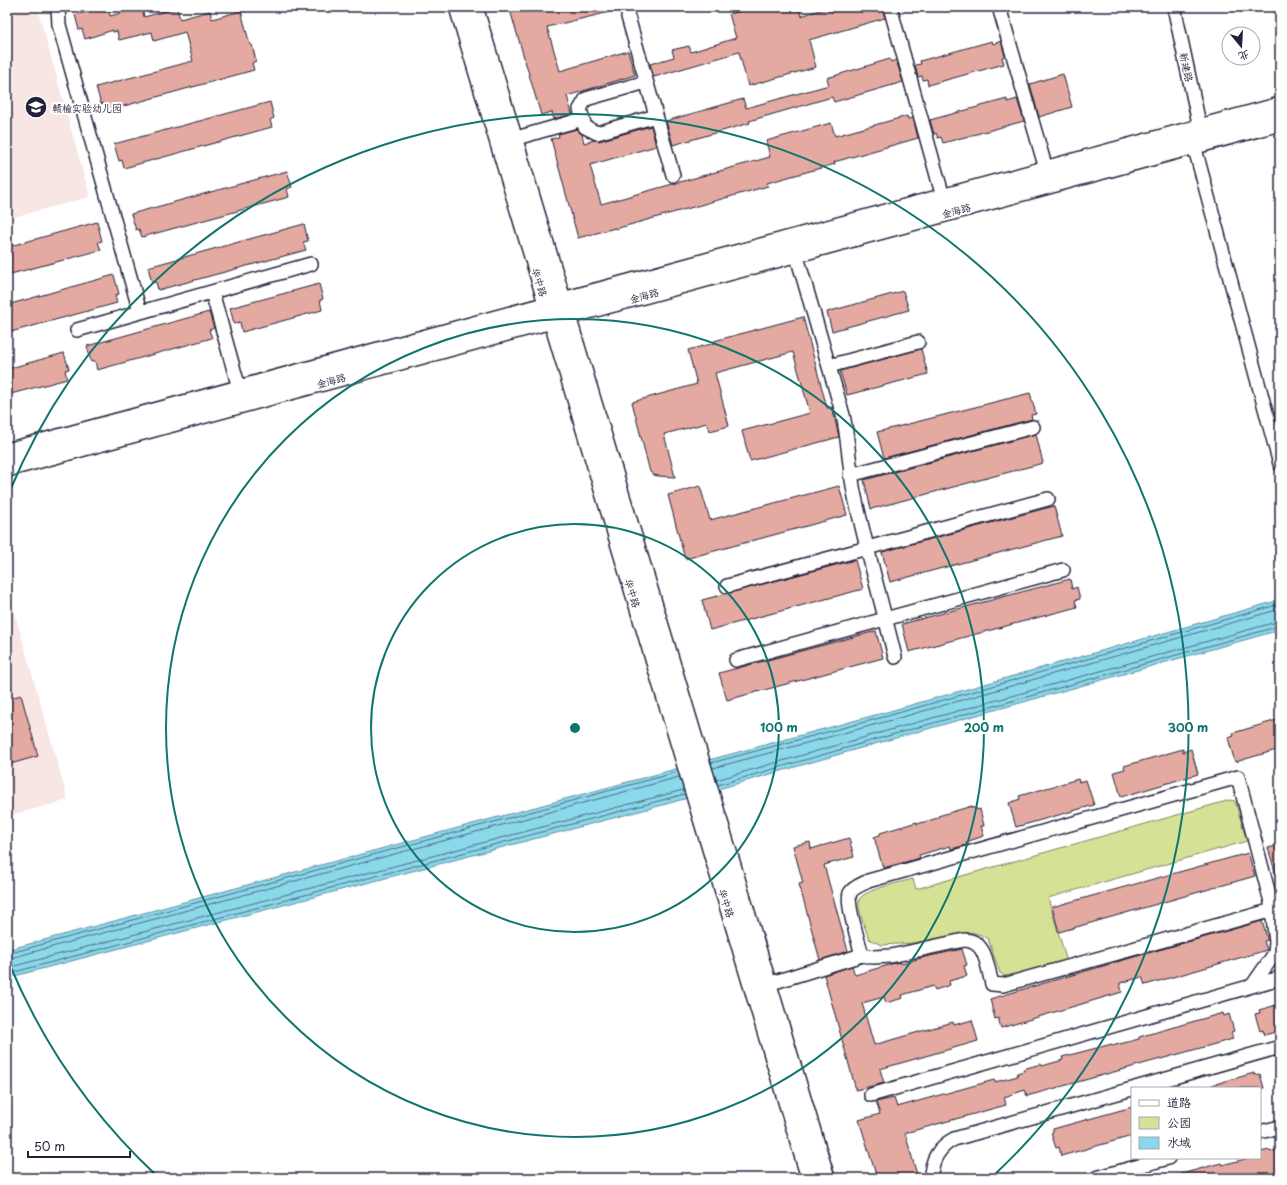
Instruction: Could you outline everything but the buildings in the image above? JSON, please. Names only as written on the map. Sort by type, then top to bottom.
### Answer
[{"type":"main road","name":"华中路","points":[[458,7],[557,310],[768,984],[826,1178]]},
{"type":"main road","name":"华中路","points":[[474,7],[513,138],[557,310],[810,1178]]},
{"type":"main road","name":"金海路","points":[[7,468],[943,197],[1280,106]]},
{"type":"main road","name":"金海路","points":[[7,452],[239,388],[796,253],[1280,122]]},
{"type":"street","points":[[58,7],[59,25],[140,312]]},
{"type":"street","points":[[890,7],[943,197]]},
{"type":"street","points":[[999,7],[1046,169]]},
{"type":"street","name":"新建路","points":[[1174,7],[1200,128]]},
{"type":"street","points":[[628,17],[673,175]]},
{"type":"street","points":[[646,82],[586,99],[580,109],[585,127],[596,133],[656,116]]},
{"type":"street","points":[[513,138],[583,118]]},
{"type":"street","points":[[1194,145],[1280,464]]},
{"type":"street","points":[[796,253],[843,415],[847,434],[850,475],[895,657]]},
{"type":"street","points":[[77,330],[311,264]]},
{"type":"street","points":[[212,292],[239,388]]},
{"type":"street","points":[[829,366],[918,342]]},
{"type":"street","points":[[850,475],[1033,427]]},
{"type":"street","points":[[727,586],[1048,499]]},
{"type":"street","points":[[736,660],[1064,570]]},
{"type":"street","points":[[862,955],[850,904],[850,894],[854,888],[868,881],[1238,777],[1271,902],[1276,909],[1275,953],[1252,986]]},
{"type":"street","points":[[768,984],[862,955],[873,957],[891,956],[948,943],[970,940],[976,942],[985,956],[992,984],[1003,985],[1276,909]]},
{"type":"street","points":[[871,1094],[1280,978]]},
{"type":"street","points":[[1137,1087],[1280,1047]]},
{"type":"street","points":[[931,1178],[931,1170],[936,1155],[954,1138],[1131,1089]]},
{"type":"street","points":[[1261,1132],[1280,1127]]},
{"type":"street","points":[[1096,1178],[1164,1159]]},
{"type":"shaded area","name":"赣榆实验幼儿园","points":[[7,7],[37,7],[90,197],[7,219]]},
{"type":"shaded area","points":[[11,600],[68,800],[7,816],[7,602]]},
{"type":"green space","points":[[1230,800],[1235,801],[1247,841],[1048,898],[1067,962],[1014,977],[1004,976],[1000,973],[988,939],[981,935],[971,932],[914,943],[881,945],[869,939],[860,914],[859,900],[862,896],[892,884],[913,879],[916,889]]},
{"type":"water","points":[[1280,600],[1280,630],[670,803],[7,978],[7,950],[890,711]]},
{"type":"place","name":"赣榆实验幼儿园","points":[[36,107]]}]
